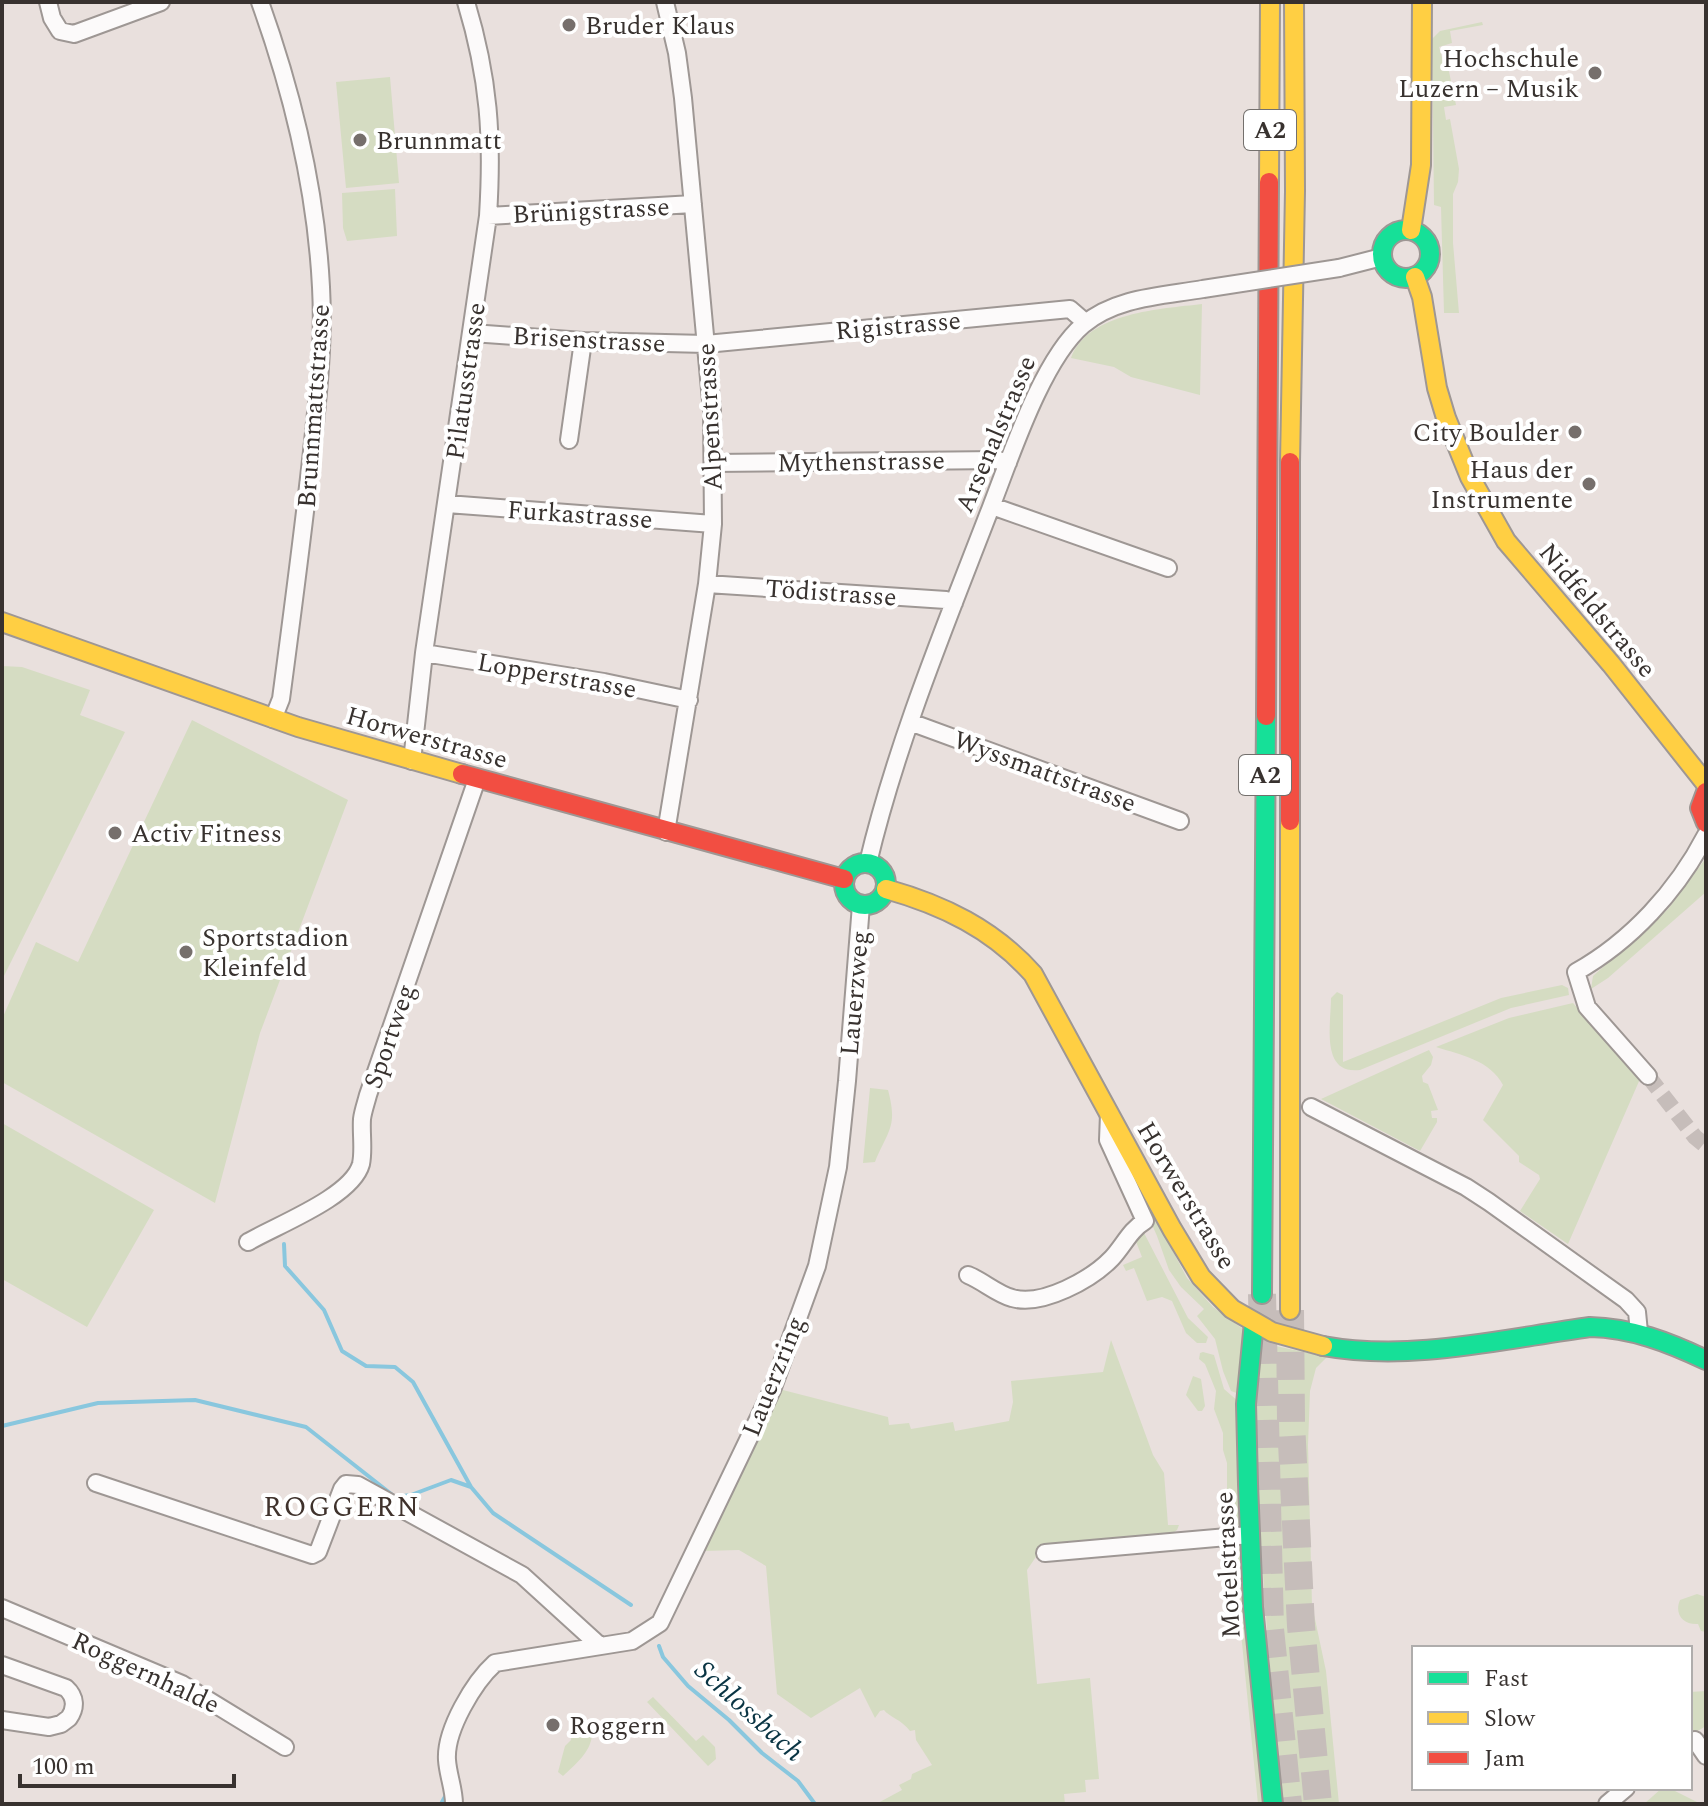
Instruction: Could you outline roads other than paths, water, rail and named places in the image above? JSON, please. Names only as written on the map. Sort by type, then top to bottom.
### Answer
[{"type":"main road","name":"A2","points":[[1262,1294],[1270,2]]},
{"type":"main road","name":"A2","points":[[1290,1310],[1290,465],[1295,191],[1294,2]]},
{"type":"main road","points":[[1411,230],[1421,165],[1422,2]]},
{"type":"main road","points":[[1411,230],[1423,236],[1430,248],[1426,268],[1415,277],[1401,278],[1388,270],[1382,257],[1387,239],[1398,231],[1411,230]]},
{"type":"main road","name":"Nidfeldstrasse","points":[[1415,277],[1422,297],[1435,375],[1446,418],[1470,477],[1506,541],[1611,664],[1706,784]]},
{"type":"main road","name":"Horwerstrasse","points":[[2,622],[273,719],[412,761],[844,879]]},
{"type":"main road","points":[[1706,792],[1700,805],[1706,823]]},
{"type":"main road","points":[[868,863],[883,872],[886,889],[879,900],[861,905],[846,894],[844,879],[851,867],[868,863]]},
{"type":"main road","name":"Horwerstrasse","points":[[886,889],[925,900],[995,938],[1020,958],[1037,982],[1201,1277],[1232,1309],[1254,1322],[1272,1332],[1310,1344],[1382,1353],[1426,1350],[1590,1327],[1639,1332],[1706,1360]]},
{"type":"main road","name":"Motelstrasse","points":[[1254,1322],[1246,1404],[1250,1535],[1253,1607],[1273,1804]]},
{"type":"street","points":[[50,10],[60,31],[74,34],[161,2]]},
{"type":"street","name":"Brunnmattstrasse","points":[[260,2],[283,65],[305,162],[321,289],[321,359],[308,486],[281,699],[273,719]]},
{"type":"street","name":"Pilatusstrasse","points":[[412,761],[424,653],[488,216],[492,159],[488,95],[481,50],[466,2]]},
{"type":"street","name":"Alpenstrasse","points":[[665,2],[680,70],[706,344],[713,463],[713,524],[707,584],[666,832]]},
{"type":"street","name":"Brünigstrasse","points":[[488,216],[693,204]]},
{"type":"street","name":"Arsenalstrasse","points":[[868,863],[883,804],[910,722],[954,603],[1008,463],[1057,353],[1085,322],[1119,304],[1339,268],[1382,257]]},
{"type":"street","name":"Rigistrasse","points":[[706,344],[1070,309],[1085,322]]},
{"type":"street","name":"Brisenstrasse","points":[[472,333],[583,341],[706,344]]},
{"type":"street","points":[[569,440],[583,341]]},
{"type":"street","name":"Mythenstrasse","points":[[713,463],[998,460],[1008,463]]},
{"type":"street","name":"Furkastrasse","points":[[447,504],[713,524]]},
{"type":"street","points":[[992,506],[1168,568]]},
{"type":"street","name":"Tödistrasse","points":[[707,584],[954,603]]},
{"type":"street","name":"Lopperstrasse","points":[[424,653],[604,682],[689,700]]},
{"type":"street","name":"Wyssmattstrasse","points":[[910,722],[1180,821]]},
{"type":"street","name":"Sportweg","points":[[248,1242],[325,1200],[348,1184],[359,1169],[362,1160],[362,1119],[368,1095],[477,779]]},
{"type":"street","points":[[1648,1076],[1587,1007],[1576,972],[1597,960],[1662,902],[1706,835]]},
{"type":"street","name":"Lauerzweg","points":[[847,1081],[861,905]]},
{"type":"street","name":"Lauerzring","points":[[600,1646],[632,1641],[660,1623],[772,1390],[821,1250],[836,1179],[847,1081]]},
{"type":"street","points":[[1311,1107],[1466,1187],[1489,1202],[1626,1300],[1637,1312],[1639,1332]]},
{"type":"street","points":[[968,1275],[1011,1298],[1038,1299],[1096,1272],[1113,1257],[1135,1227],[1145,1221],[1113,1157],[1108,1140],[1109,1114]]},
{"type":"street","points":[[96,1483],[312,1555],[318,1552],[342,1489],[346,1484],[358,1485],[522,1575],[600,1646]]},
{"type":"street","points":[[1045,1553],[1250,1535]]},
{"type":"street","name":"Roggernhalde","points":[[2,1608],[182,1684],[285,1747]]},
{"type":"street","points":[[454,1804],[447,1759],[449,1743],[456,1720],[484,1673],[495,1663],[600,1646]]},
{"type":"street","points":[[2,1665],[66,1688],[74,1702],[69,1718],[56,1726],[2,1720]]},
{"type":"street","points":[[1693,1741],[1706,1756]]},
{"type":"street","points":[[1607,1804],[1624,1790]]},
{"type":"waterway","points":[[284,1244],[285,1266],[324,1310],[342,1351],[366,1366],[395,1367],[413,1382],[471,1487]]},
{"type":"waterway","points":[[2,1426],[98,1403],[195,1400],[306,1427],[395,1497],[411,1495],[451,1480],[471,1487],[493,1513],[631,1605]]},
{"type":"waterway","name":"Schlossbach","points":[[659,1646],[663,1657],[688,1686],[798,1781],[815,1804]]},
{"type":"waterway","points":[[441,1804],[447,1793]]},
{"type":"tunnel","points":[[1648,1076],[1695,1137],[1706,1146]]},
{"type":"tunnel","points":[[1262,1294],[1270,1629],[1288,1804]]},
{"type":"tunnel","points":[[1290,1310],[1291,1422],[1301,1626],[1318,1804]]},
{"type":"place","name":"Bruder Klaus","points":[[569,25]]},
{"type":"place","name":"Hochschule Luzern – Musik","points":[[1595,73]]},
{"type":"place","name":"Brunnmatt","points":[[360,140]]},
{"type":"place","name":"City Boulder","points":[[1575,432]]},
{"type":"place","name":"Haus der Instrumente","points":[[1589,484]]},
{"type":"place","name":"Activ Fitness","points":[[115,833]]},
{"type":"place","name":"Sportstadion Kleinfeld","points":[[186,952]]},
{"type":"place","name":"Roggern","points":[[553,1725]]},
{"type":"district","name":"ROGGERN","points":[[342,1506]]}]
